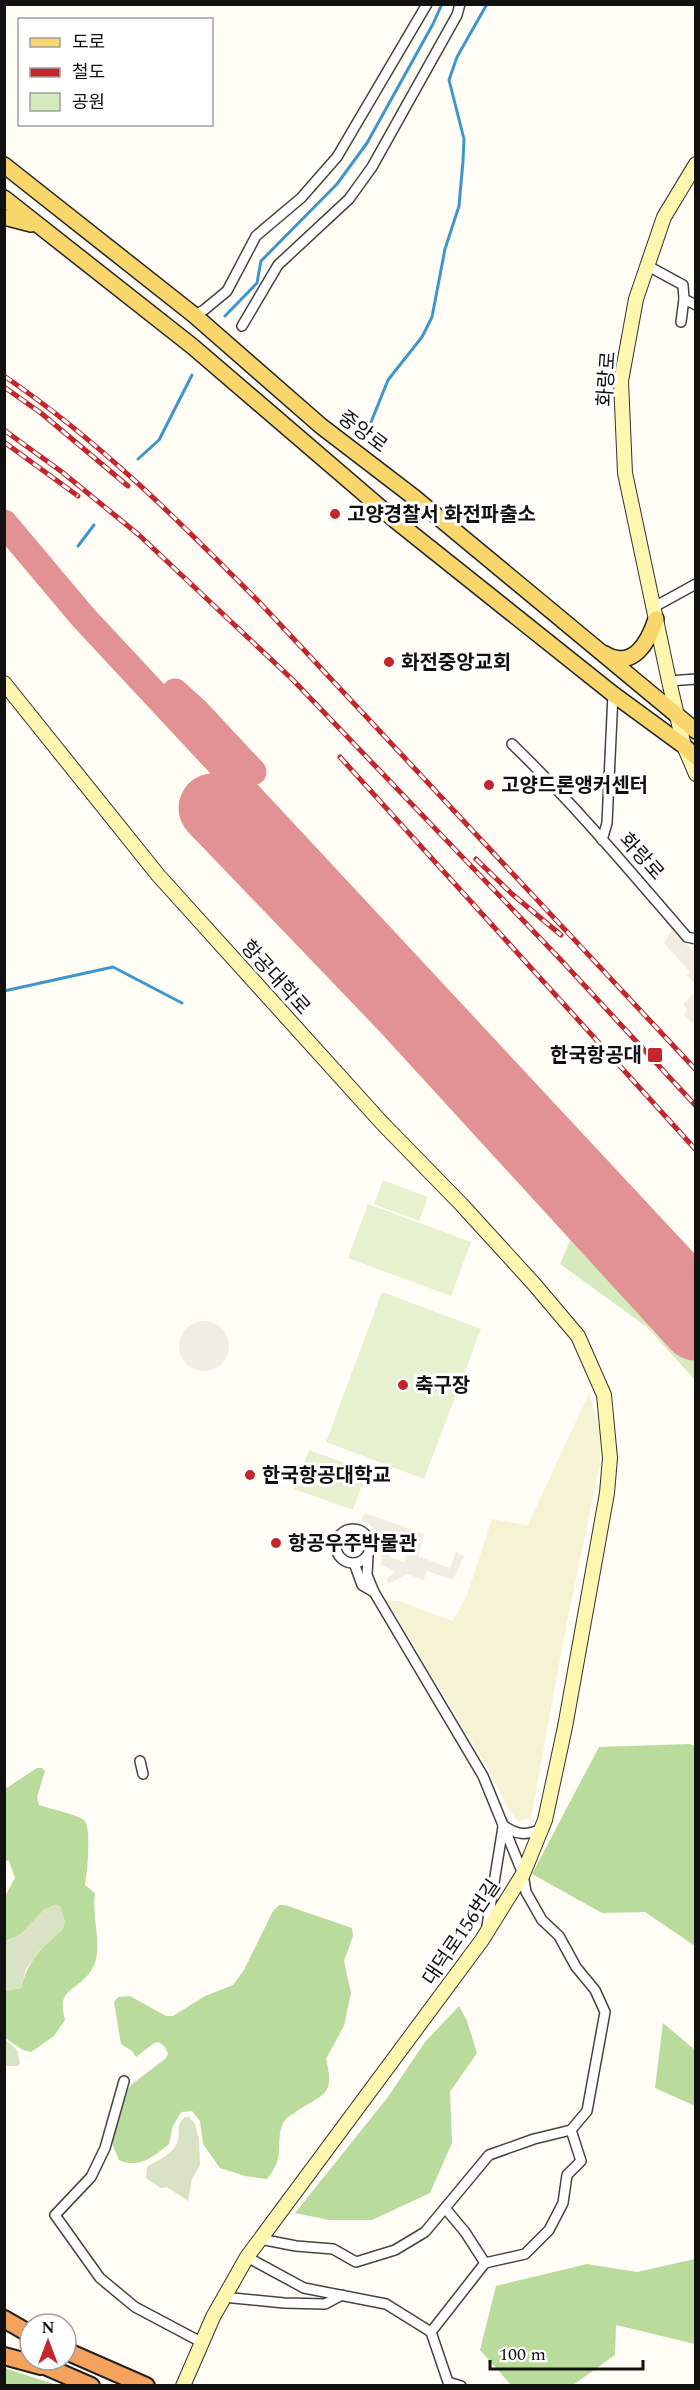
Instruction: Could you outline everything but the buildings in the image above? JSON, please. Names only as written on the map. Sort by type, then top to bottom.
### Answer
[{"type":"highway","points":[[4,2319],[18,2327]]},
{"type":"highway","points":[[4,2349],[18,2355]]},
{"type":"highway","points":[[78,2356],[146,2385]]},
{"type":"highway","points":[[60,2372],[91,2385]]},
{"type":"main road","name":"중앙로","points":[[4,165],[194,315],[321,426],[415,498],[696,731]]},
{"type":"main road","points":[[4,198],[192,346],[405,528],[696,757]]},
{"type":"main road","points":[[4,217],[40,227]]},
{"type":"main road","points":[[594,648],[611,658],[633,657],[644,648],[655,613]]},
{"type":"street","points":[[194,315],[204,310],[227,291],[256,236],[301,198],[337,157],[427,4]]},
{"type":"street","points":[[242,326],[278,265],[349,199],[372,167],[457,15],[460,4]]},
{"type":"street","name":"화랑로","points":[[696,164],[664,217],[636,299],[621,381],[625,473],[684,746],[696,774]]},
{"type":"street","points":[[648,266],[682,285],[684,299],[681,322]]},
{"type":"street","points":[[684,299],[696,305]]},
{"type":"street","points":[[655,613],[696,584]]},
{"type":"street","points":[[669,681],[696,679]]},
{"type":"street","name":"항공대학로","points":[[4,683],[158,875],[382,1123],[534,1284],[578,1336],[604,1395],[610,1458],[605,1502],[565,1727],[541,1829],[523,1874]]},
{"type":"street","points":[[602,840],[607,823],[614,694]]},
{"type":"street","name":"화랑로","points":[[512,744],[540,770],[687,937],[696,939]]},
{"type":"street","points":[[368,1555],[354,1563],[342,1559],[336,1550],[338,1539],[345,1531],[356,1529],[366,1534],[371,1544],[367,1575],[374,1592]]},
{"type":"street","points":[[354,1563],[362,1585],[374,1592]]},
{"type":"street","name":"대덕로156번길","points":[[183,2385],[223,2297],[247,2257],[485,1935],[523,1874],[483,1776],[374,1592]]},
{"type":"street","points":[[140,1761],[143,1774]]},
{"type":"street","points":[[503,1824],[511,1831],[520,1834],[531,1834],[541,1829]]},
{"type":"street","points":[[485,1935],[493,1903],[503,1824]]},
{"type":"street","points":[[260,2239],[296,2246],[333,2249],[356,2262],[395,2250],[425,2232],[489,2155],[534,2139],[571,2130],[587,2112],[605,2012],[595,1990],[576,1968],[559,1936],[542,1920],[526,1892],[523,1874]]},
{"type":"street","points":[[123,2081],[105,2148],[91,2177],[55,2215],[100,2278],[135,2307],[201,2342]]},
{"type":"street","points":[[431,2332],[485,2263],[525,2254],[549,2230],[563,2203],[567,2175],[581,2161],[571,2130]]},
{"type":"street","points":[[445,2208],[465,2232],[485,2263]]},
{"type":"street","points":[[247,2257],[304,2288],[386,2304],[431,2332],[448,2384],[461,2385]]},
{"type":"street","points":[[223,2297],[284,2303],[325,2304],[342,2295]]},
{"type":"shaded area","points":[[672,929],[695,953],[695,984],[687,975],[690,972],[664,943]]},
{"type":"shaded area","points":[[695,992],[695,1026],[684,1015],[687,1010],[683,1004]]},
{"type":"shaded area","points":[[204,1321],[222,1328],[229,1346],[222,1364],[204,1371],[186,1364],[179,1346],[186,1328]]},
{"type":"shaded area","points":[[589,1393],[601,1433],[600,1463],[565,1632],[531,1818],[518,1821],[507,1807],[491,1773],[387,1601],[399,1601],[453,1621],[467,1595],[492,1519],[528,1525]]},
{"type":"shaded area","points":[[365,1513],[424,1534],[418,1556],[450,1568],[456,1552],[464,1556],[453,1580],[427,1571],[424,1580],[407,1574],[389,1584],[386,1579],[395,1572],[380,1564],[383,1557],[380,1555],[387,1537],[379,1534],[361,1520]],"holes":[[[395,1540],[409,1545],[404,1562],[389,1557]]]},
{"type":"green space","points":[[383,1180],[428,1197],[419,1221],[374,1204]]},
{"type":"green space","points":[[368,1204],[471,1242],[451,1296],[348,1258]]},
{"type":"green space","points":[[582,1227],[695,1349],[695,1380],[647,1327],[560,1264],[573,1234]]},
{"type":"green space","name":"축구장","points":[[382,1292],[481,1329],[424,1479],[326,1442]]},
{"type":"green space","points":[[309,1450],[367,1471],[353,1510],[294,1489]]},
{"type":"green space","points":[[689,1744],[696,1746],[695,1946],[645,1912],[602,1913],[532,1874],[599,1747]]},
{"type":"green space","points":[[37,1768],[45,1771],[37,1797],[39,1805],[75,1816],[84,1820],[86,1824],[88,1851],[85,1885],[95,1893],[97,1953],[91,1971],[65,1996],[63,2009],[65,2020],[54,2036],[31,2052],[23,2050],[5,2038],[5,1991],[21,1988],[32,1961],[63,1929],[45,1909],[20,1935],[5,1941],[4,1898],[15,1878],[9,1861],[5,1860],[5,1789]]},
{"type":"green space","points":[[56,1904],[61,1907],[65,1922],[63,1929],[39,1951],[26,1969],[21,1988],[5,1991],[5,1941],[20,1935],[45,1909]]},
{"type":"green space","points":[[279,1905],[285,1905],[352,1928],[353,1936],[344,1961],[351,1993],[344,2026],[326,2059],[329,2080],[325,2092],[284,2121],[277,2163],[267,2179],[245,2176],[220,2168],[203,2144],[200,2121],[192,2111],[181,2112],[173,2126],[169,2144],[151,2157],[133,2163],[119,2160],[113,2146],[113,2132],[125,2094],[131,2085],[168,2054],[159,2042],[154,2043],[136,2057],[132,2051],[121,2044],[114,2002],[118,1997],[130,1996],[166,2016],[173,2016],[205,1996],[233,1985],[244,1970],[273,1911]]},
{"type":"green space","points":[[459,2006],[467,2021],[477,2053],[450,2092],[452,2143],[430,2193],[372,2220],[329,2220],[295,2213],[388,2097],[425,2042]]},
{"type":"green space","points":[[663,2023],[695,2050],[695,2106],[655,2088]]},
{"type":"green space","points":[[4,2038],[17,2050],[20,2063],[18,2066],[5,2066]]},
{"type":"green space","points":[[185,2117],[189,2117],[195,2124],[199,2139],[200,2165],[192,2179],[188,2201],[167,2187],[161,2188],[146,2178],[147,2167],[175,2147],[180,2123]]},
{"type":"green space","points":[[695,2259],[695,2344],[616,2325],[615,2355],[573,2385],[511,2385],[480,2350],[496,2286],[587,2264],[637,2272]]},
{"type":"green space","points":[[4,2368],[57,2385],[5,2385]]},
{"type":"waterway","points":[[225,316],[257,283],[261,261],[337,184],[367,143],[442,4]]},
{"type":"waterway","points":[[365,437],[388,380],[422,337],[432,317],[445,249],[459,206],[463,161],[464,139],[449,80],[457,57],[487,4]]},
{"type":"waterway","points":[[138,459],[159,440],[192,375]]},
{"type":"waterway","points":[[78,546],[94,525]]},
{"type":"waterway","points":[[4,991],[113,967],[182,1003]]},
{"type":"taxiway","points":[[4,523],[83,617],[696,1275]]},
{"type":"taxiway","points":[[175,692],[253,772]]},
{"type":"taxiway","points":[[571,1189],[594,1167]]},
{"type":"runway","points":[[213,808],[403,1006],[696,1326]]},
{"type":"railway","points":[[4,376],[106,455],[232,574],[696,1070]]},
{"type":"railway","points":[[4,387],[41,413],[128,486]]},
{"type":"railway","points":[[4,430],[62,472],[139,535],[293,680],[560,959],[696,1106]]},
{"type":"railway","points":[[4,442],[78,496]]},
{"type":"railway","points":[[340,757],[696,1150]]},
{"type":"railway","points":[[476,859],[512,894],[561,935]]},
{"type":"place","name":"고양경찰서 화전파출소","points":[[335,514]]},
{"type":"place","name":"화전중앙교회","points":[[389,662]]},
{"type":"place","name":"고양드론앵커센터","points":[[489,785]]},
{"type":"place","name":"한국항공대","points":[[655,1055]]},
{"type":"place","name":"축구장","points":[[403,1385]]},
{"type":"place","name":"한국항공대학교","points":[[250,1475]]},
{"type":"place","name":"항공우주박물관","points":[[276,1543]]}]
